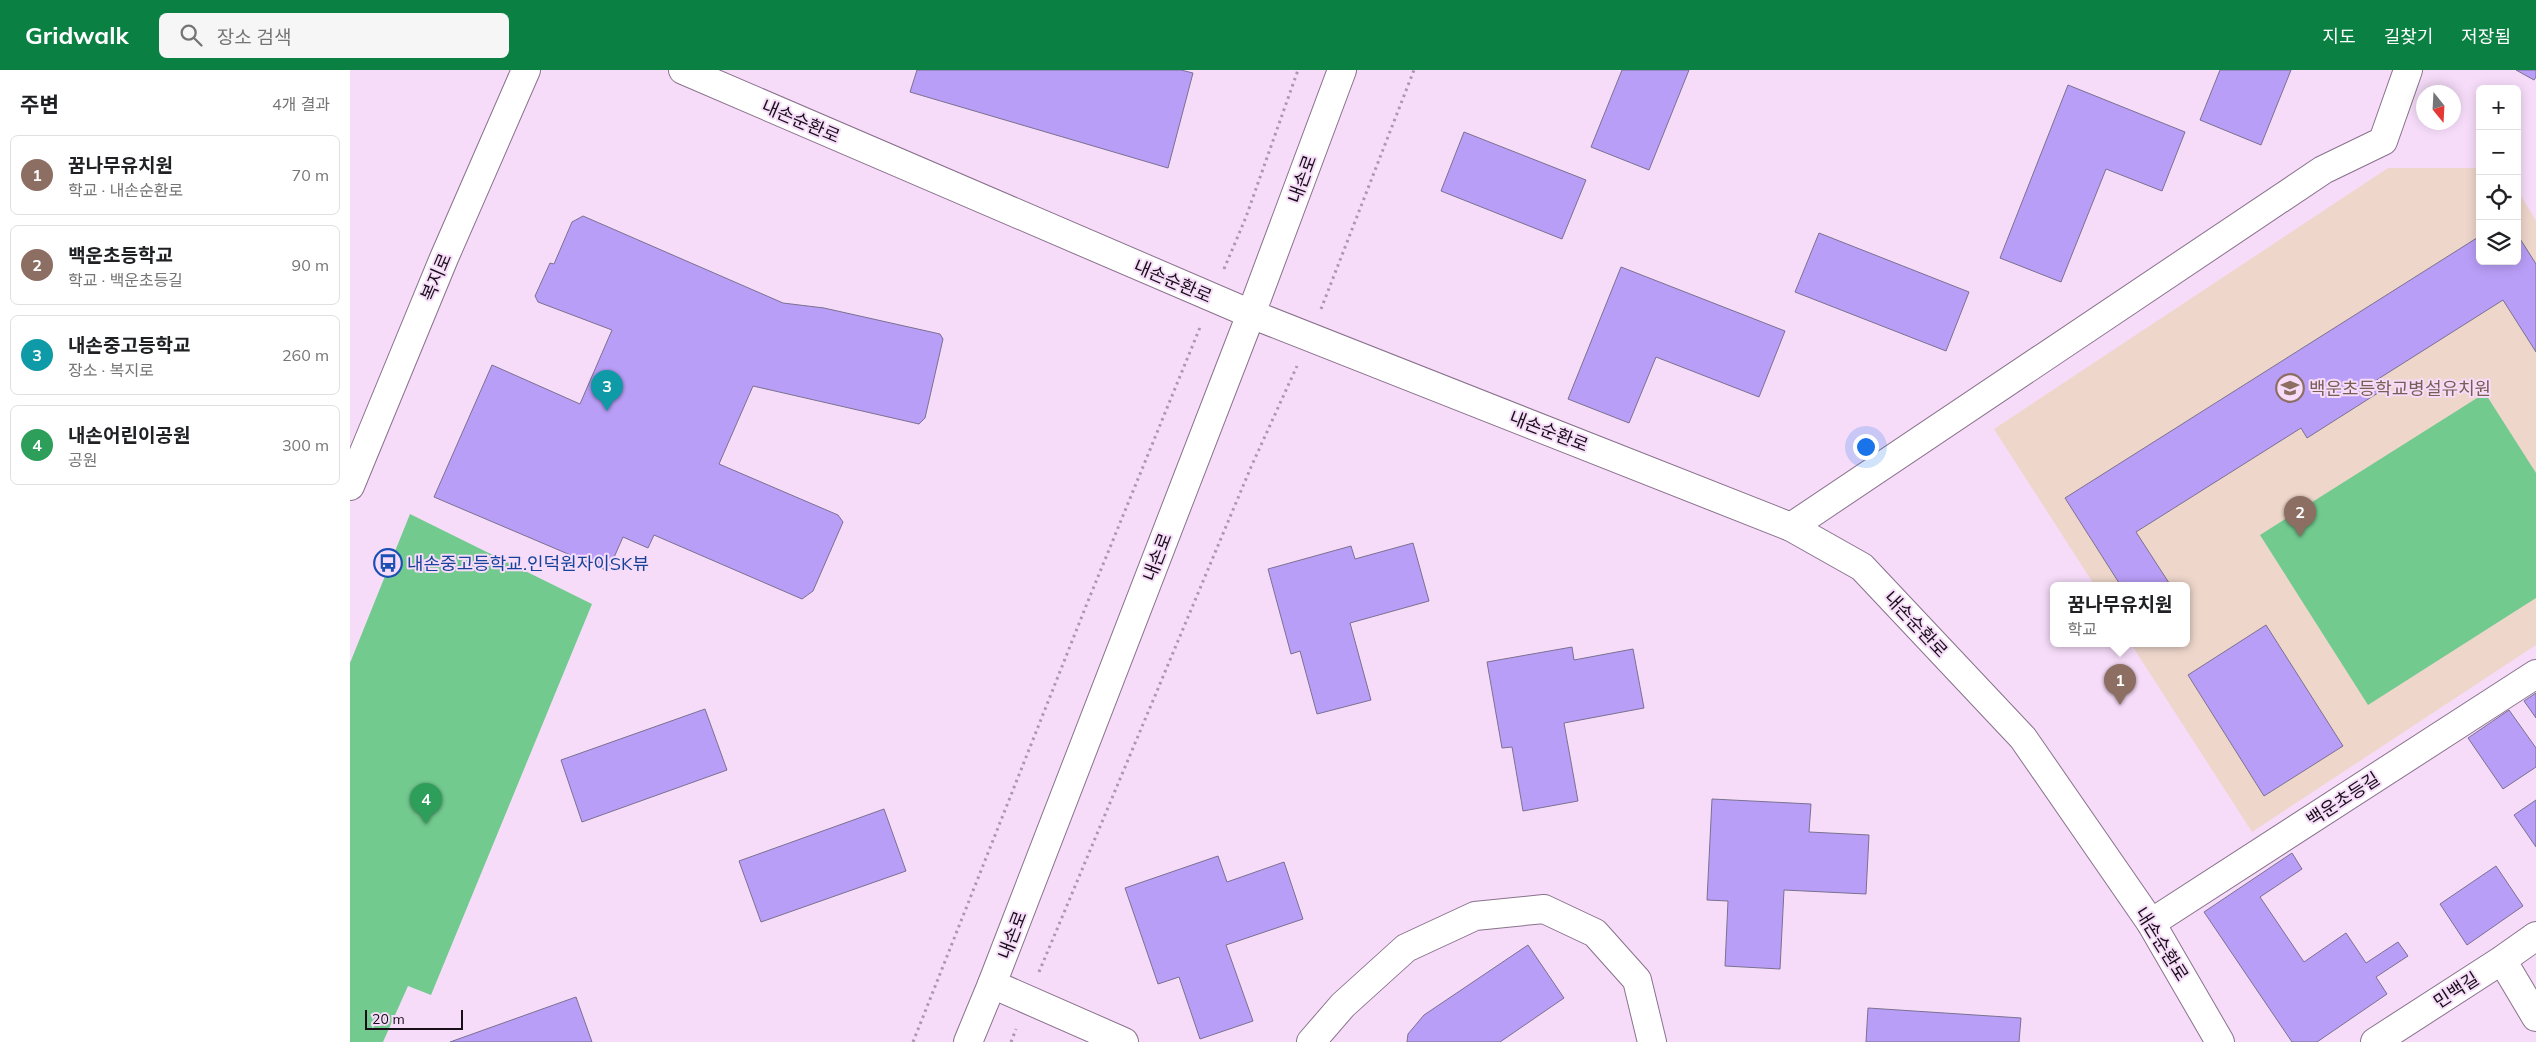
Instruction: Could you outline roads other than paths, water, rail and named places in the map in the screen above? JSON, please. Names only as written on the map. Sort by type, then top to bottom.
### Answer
[{"type":"street","name":"복지로","points":[[350,486],[444,258],[526,70]]},
{"type":"street","name":"내손순환로","points":[[683,70],[1251,314],[1791,527],[1862,567],[2023,738],[2151,923],[2220,1042]]},
{"type":"street","name":"내손로","points":[[968,1042],[1251,314],[1342,70]]},
{"type":"street","points":[[1791,527],[2323,170],[2383,141],[2408,70]]},
{"type":"street","name":"백운초등길","points":[[2151,923],[2536,674]]},
{"type":"street","points":[[1311,1042],[1343,1005],[1406,948],[1475,916],[1544,909],[1595,933],[1637,980],[1652,1042]]},
{"type":"street","name":"민백길","points":[[2375,1042],[2536,936]]},
{"type":"street","points":[[2502,960],[2536,1017]]},
{"type":"street","points":[[992,984],[1124,1042]]},
{"type":"place","name":"백운초등학교병설유치원","points":[[2290,388]]},
{"type":"place","name":"내손중고등학교","points":[[607,411]]},
{"type":"place","name":"백운초등학교","points":[[2300,537]]},
{"type":"place","name":"내손중고등학교.인덕원자이SK뷰","points":[[388,563]]},
{"type":"place","name":"꿈나무유치원","points":[[2120,705]]},
{"type":"place","name":"내손어린이공원","points":[[426,824]]}]
